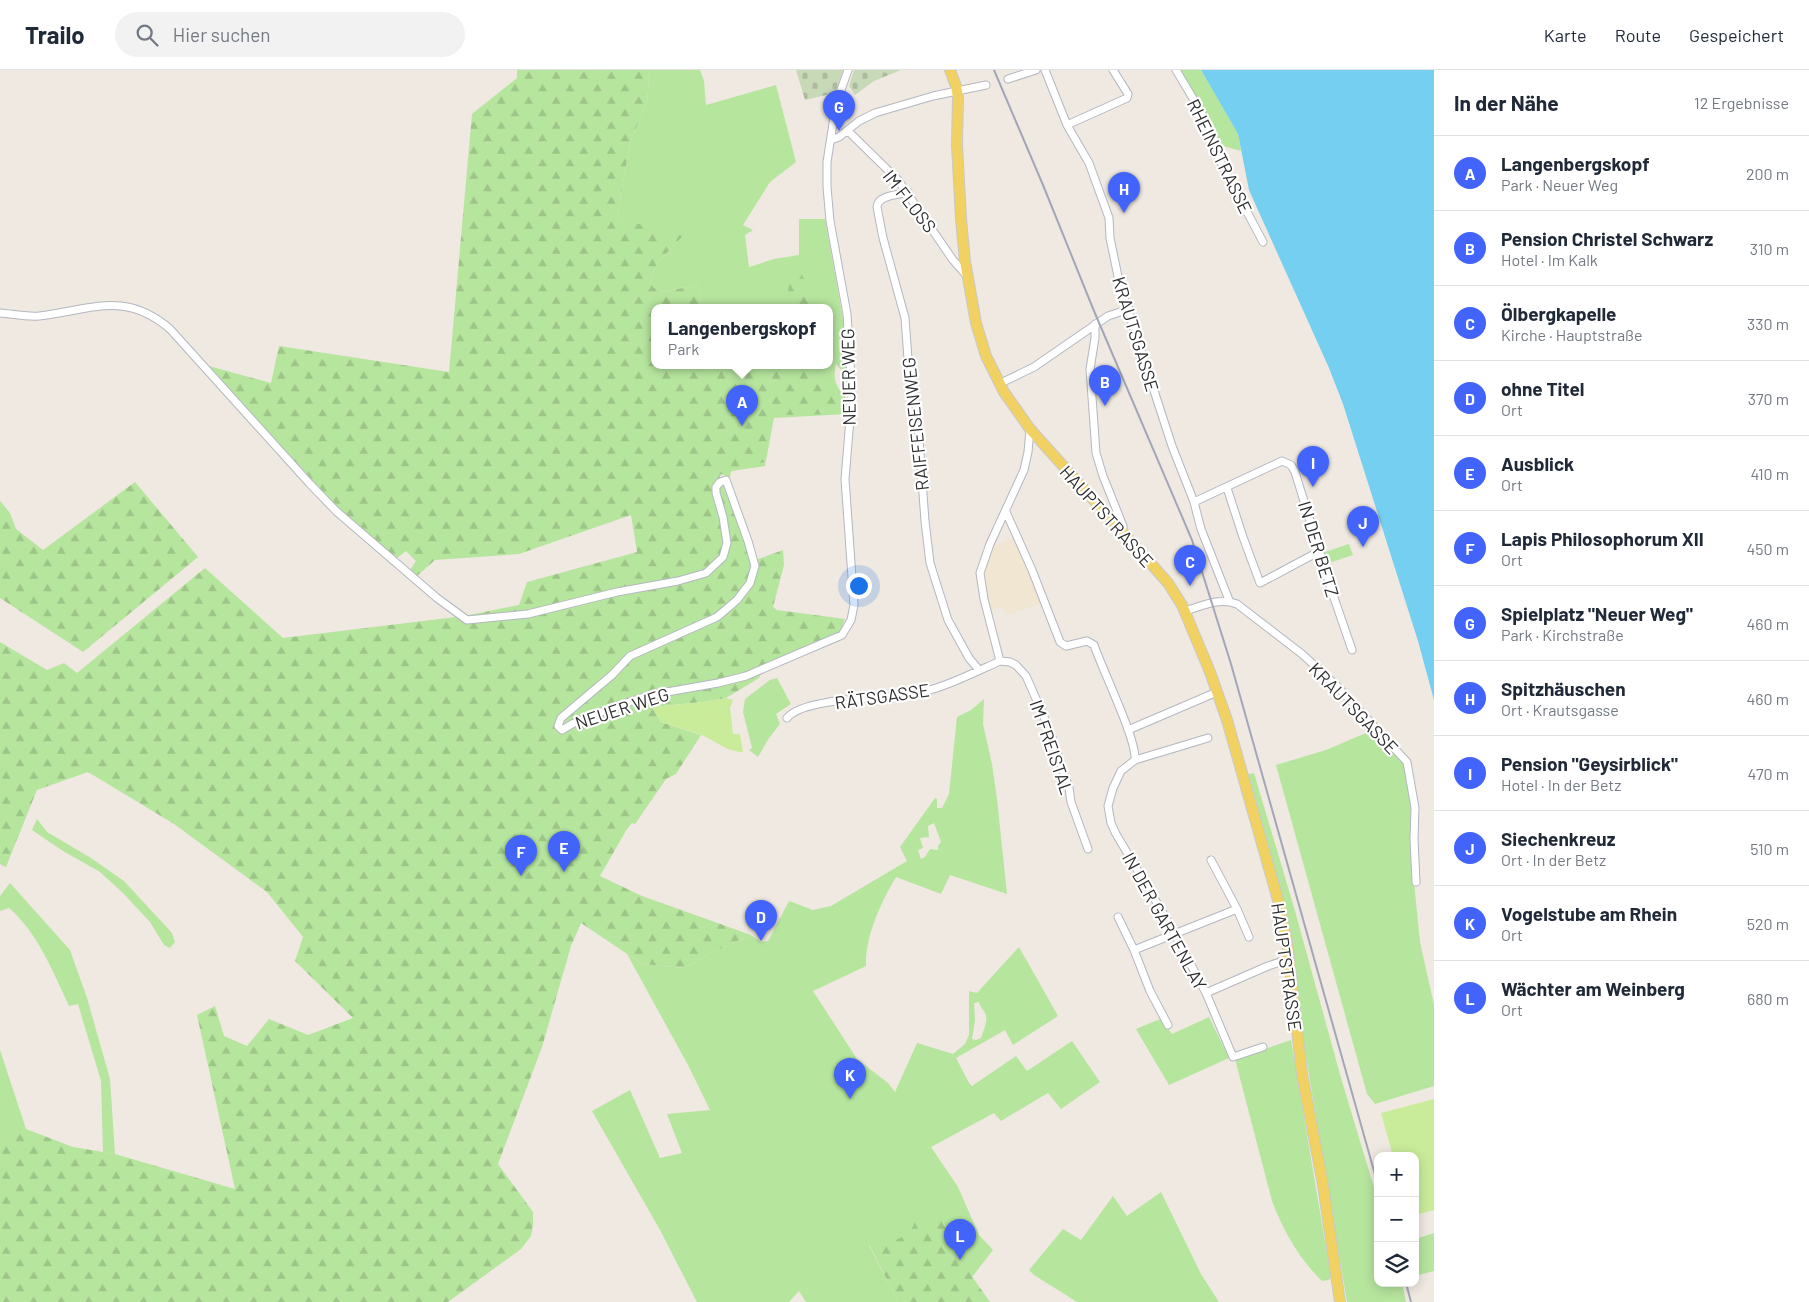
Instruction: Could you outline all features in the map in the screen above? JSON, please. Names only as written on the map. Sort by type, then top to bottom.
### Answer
[{"type":"main road","name":"HAUPTSTRASSE","points":[[950,70],[958,91],[958,171],[967,276],[981,341],[999,384],[1015,410],[1030,429],[1168,583],[1185,611],[1217,692],[1278,900],[1289,959],[1305,1094],[1325,1194],[1340,1302]]},
{"type":"street","name":"NEUER WEG","points":[[0,313],[38,316],[82,309],[120,306],[137,308],[151,314],[170,330],[336,511],[437,598],[467,620],[528,614],[617,592],[678,581],[706,572],[723,557],[727,543],[723,517],[716,493],[716,487],[720,482],[726,480],[755,566],[750,583],[737,600],[717,617],[630,656],[612,675],[560,718],[558,722],[559,728],[562,730],[606,710],[650,695],[746,676],[842,635],[852,620],[854,605],[845,479],[852,395],[847,314],[830,221],[827,187],[827,162],[836,104],[848,70]]},
{"type":"street","points":[[1008,79],[1036,70]]},
{"type":"street","name":"KRAUTSGASSE","points":[[1046,70],[1067,125],[1089,163],[1109,218],[1112,250],[1120,286],[1165,428],[1229,600],[1268,627],[1330,680],[1407,762],[1415,808],[1416,882]]},
{"type":"street","points":[[1067,125],[1127,98],[1128,94],[1113,70]]},
{"type":"street","name":"RHEINSTRASSE","points":[[1176,70],[1207,122],[1216,144],[1219,159],[1263,242]]},
{"type":"street","points":[[831,140],[839,137],[859,121],[875,113],[933,96],[986,85]]},
{"type":"street","name":"IM FLOSS","points":[[848,131],[908,192],[953,260],[967,276]]},
{"type":"street","name":"RAIFFEISENWEG","points":[[908,192],[881,199],[877,203],[877,207],[905,318],[908,358],[917,412],[930,564],[948,620],[969,658],[979,670]]},
{"type":"street","points":[[999,384],[1034,367],[1108,316],[1129,310]]},
{"type":"street","points":[[1095,324],[1090,369],[1096,453],[1123,526],[1123,533]]},
{"type":"street","points":[[1000,660],[984,599],[980,573],[990,544],[1024,470],[1030,429]]},
{"type":"street","name":"IN DER BETZ","points":[[1194,502],[1282,461],[1291,465],[1295,472],[1352,650]]},
{"type":"street","points":[[1227,488],[1260,583],[1320,551]]},
{"type":"street","points":[[1006,512],[1032,570],[1060,642],[1066,646],[1079,642],[1091,642],[1128,730],[1136,754],[1135,760],[1208,738]]},
{"type":"street","points":[[1185,611],[1213,602],[1229,600]]},
{"type":"street","name":"RÄTSGASSE","points":[[787,718],[803,708],[868,698],[908,695],[931,690],[1000,660]]},
{"type":"street","name":"IM FREISTAL","points":[[1000,660],[1016,665],[1026,676],[1048,726],[1070,788],[1071,802],[1088,849]]},
{"type":"street","points":[[1128,730],[1217,692]]},
{"type":"street","name":"IN DER GARTENLAY","points":[[1135,760],[1128,764],[1116,778],[1108,806],[1109,817],[1116,834],[1175,934],[1206,993],[1232,1057],[1264,1047]]},
{"type":"street","points":[[1211,860],[1237,909],[1249,937]]},
{"type":"street","points":[[1134,950],[1237,909]]},
{"type":"street","points":[[1118,917],[1134,950],[1150,991],[1168,1025]]},
{"type":"street","points":[[1206,993],[1289,959]]},
{"type":"shaded area","points":[[1013,538],[1042,603],[1007,615],[1002,606],[989,611],[983,574],[992,546]]},
{"type":"green space","points":[[517,70],[650,70],[647,101],[630,143],[617,218],[683,236],[659,261],[649,280],[653,287],[661,292],[699,285],[701,304],[651,304],[651,369],[829,369],[827,376],[828,384],[834,392],[847,399],[848,414],[772,415],[764,462],[719,475],[753,561],[783,550],[784,565],[773,607],[777,610],[845,619],[840,632],[765,664],[759,678],[726,698],[652,707],[661,722],[701,735],[676,774],[666,779],[635,824],[632,823],[627,829],[600,876],[642,896],[751,935],[711,953],[684,968],[642,964],[581,923],[571,946],[542,1047],[498,1164],[533,1212],[531,1236],[521,1249],[448,1302],[0,1302],[0,1129],[26,1129],[73,1147],[115,1154],[235,1189],[197,1015],[215,1006],[224,1036],[247,1046],[269,1019],[308,1035],[353,1018],[295,961],[303,937],[267,892],[174,824],[88,772],[37,790],[6,867],[0,864],[0,642],[47,670],[64,663],[77,673],[205,568],[283,638],[464,616],[519,605],[527,582],[637,552],[631,515],[519,554],[435,560],[417,576],[410,570],[416,561],[406,551],[397,558],[409,569],[334,504],[209,366],[271,383],[279,346],[449,372],[472,114],[517,78]]},
{"type":"green space","points":[[650,70],[700,70],[704,81],[706,105],[776,85],[796,162],[770,182],[743,225],[753,230],[745,235],[749,267],[774,259],[799,255],[799,219],[825,219],[844,324],[847,385],[843,384],[842,371],[836,364],[835,380],[838,388],[848,400],[847,414],[774,418],[765,466],[731,471],[730,478],[722,474],[716,480],[668,497],[825,369],[833,369],[833,304],[701,304],[699,285],[661,292],[653,287],[649,280],[659,261],[682,237],[617,218],[630,143],[647,101]]},
{"type":"green space","points":[[796,70],[843,70],[835,93],[805,100]]},
{"type":"green space","points":[[854,70],[901,70],[874,81],[855,95],[849,86]]},
{"type":"green space","points":[[1178,70],[1201,70],[1238,134],[1241,151],[1220,145]]},
{"type":"green space","points":[[797,265],[816,304],[786,304],[792,270]]},
{"type":"green space","points":[[135,482],[198,557],[83,652],[0,598],[0,501],[10,513],[16,529],[43,550]]},
{"type":"green space","points":[[1349,544],[1353,555],[1326,564],[1322,553]]},
{"type":"green space","points":[[777,678],[791,704],[776,714],[780,724],[758,757],[749,750],[752,748],[743,712],[745,699],[770,680]]},
{"type":"green space","points":[[726,698],[733,700],[730,708],[733,734],[740,734],[743,752],[731,750],[705,736],[661,722],[652,707],[703,702]]},
{"type":"green space","points":[[984,699],[983,724],[992,764],[997,799],[1007,894],[950,875],[941,894],[896,877],[875,920],[868,943],[866,966],[813,991],[857,1059],[888,1083],[895,1092],[917,1043],[953,1054],[965,1044],[969,1035],[969,991],[977,993],[1019,947],[1058,1016],[1013,1045],[1005,1030],[956,1058],[969,1083],[972,1086],[1016,1056],[1027,1071],[1072,1041],[1100,1082],[1061,1109],[1048,1093],[1001,1121],[994,1113],[931,1147],[958,1187],[979,1235],[993,1250],[972,1277],[951,1247],[943,1221],[890,1243],[869,1245],[898,1302],[806,1302],[799,1291],[789,1302],[697,1302],[660,1230],[592,1111],[630,1090],[660,1158],[682,1153],[667,1114],[710,1110],[688,1065],[627,954],[642,964],[684,968],[711,953],[751,935],[761,942],[768,941],[789,901],[813,910],[831,906],[907,861],[900,847],[935,798],[937,799],[937,808],[942,808],[949,794],[957,717],[971,710]],"holes":[[[934,823],[941,842],[938,850],[930,849],[925,857],[921,859],[918,850],[923,848],[920,838],[929,837],[928,826]],[[979,1002],[986,1019],[981,1038],[976,1040],[972,1039],[975,1020],[974,1003]]]},
{"type":"green space","points":[[1373,730],[1405,764],[1413,806],[1413,872],[1420,942],[1434,1005],[1434,1086],[1375,1104],[1367,1094],[1276,765],[1326,750]]},
{"type":"green space","points":[[1254,773],[1374,1188],[1374,1287],[1403,1287],[1406,1302],[1347,1302],[1305,1051],[1287,913],[1248,774]]},
{"type":"green space","points":[[37,819],[47,832],[91,858],[124,881],[172,933],[175,942],[170,948],[164,945],[150,922],[100,872],[63,851],[32,830]]},
{"type":"green space","points":[[10,883],[70,950],[87,998],[110,1079],[115,1154],[103,1152],[101,1081],[78,1004],[69,1006],[37,941],[19,918],[9,908],[0,911],[0,896]]},
{"type":"green space","points":[[1209,1017],[1229,1058],[1169,1085],[1136,1029],[1160,1019],[1172,1034]]},
{"type":"green space","points":[[1291,1040],[1331,1277],[1329,1280],[1322,1281],[1306,1263],[1293,1244],[1276,1212],[1235,1059]]},
{"type":"green space","points":[[0,1050],[26,1129],[0,1129]]},
{"type":"green space","points":[[1434,1099],[1434,1210],[1419,1214],[1419,1152],[1392,1152],[1381,1113]]},
{"type":"green space","points":[[1161,1192],[1201,1274],[1219,1302],[1077,1302],[1029,1270],[1063,1229],[1081,1240],[1113,1196],[1127,1216]]},
{"type":"green space","points":[[917,1217],[943,1221],[951,1247],[990,1302],[898,1302],[869,1244],[890,1243],[910,1233]]},
{"type":"green space","points":[[1434,1233],[1434,1271],[1419,1275],[1419,1242],[1419,1238]]},
{"type":"water","points":[[1201,70],[1434,70],[1434,700],[1418,641],[1343,404],[1329,368],[1249,190],[1238,134]]},
{"type":"railway","points":[[994,70],[1192,540],[1231,664],[1374,1171]]},
{"type":"railway","points":[[1407,1287],[1411,1302]]},
{"type":"place","name":"Spielplatz \"Neuer Weg\"","points":[[839,131]]},
{"type":"place","name":"Spitzhäuschen","points":[[1124,213]]},
{"type":"place","name":"Pension Christel Schwarz","points":[[1105,406]]},
{"type":"place","name":"Langenbergskopf","points":[[742,426]]},
{"type":"place","name":"Pension \"Geysirblick\"","points":[[1313,487]]},
{"type":"place","name":"Siechenkreuz","points":[[1363,547]]},
{"type":"place","name":"Ölbergkapelle","points":[[1190,586]]},
{"type":"place","name":"Ausblick","points":[[564,872]]},
{"type":"place","name":"Lapis Philosophorum XII","points":[[521,876]]},
{"type":"place","name":"ohne Titel","points":[[761,941]]},
{"type":"place","name":"Vogelstube am Rhein","points":[[850,1099]]},
{"type":"place","name":"Wächter am Weinberg","points":[[960,1260]]}]
